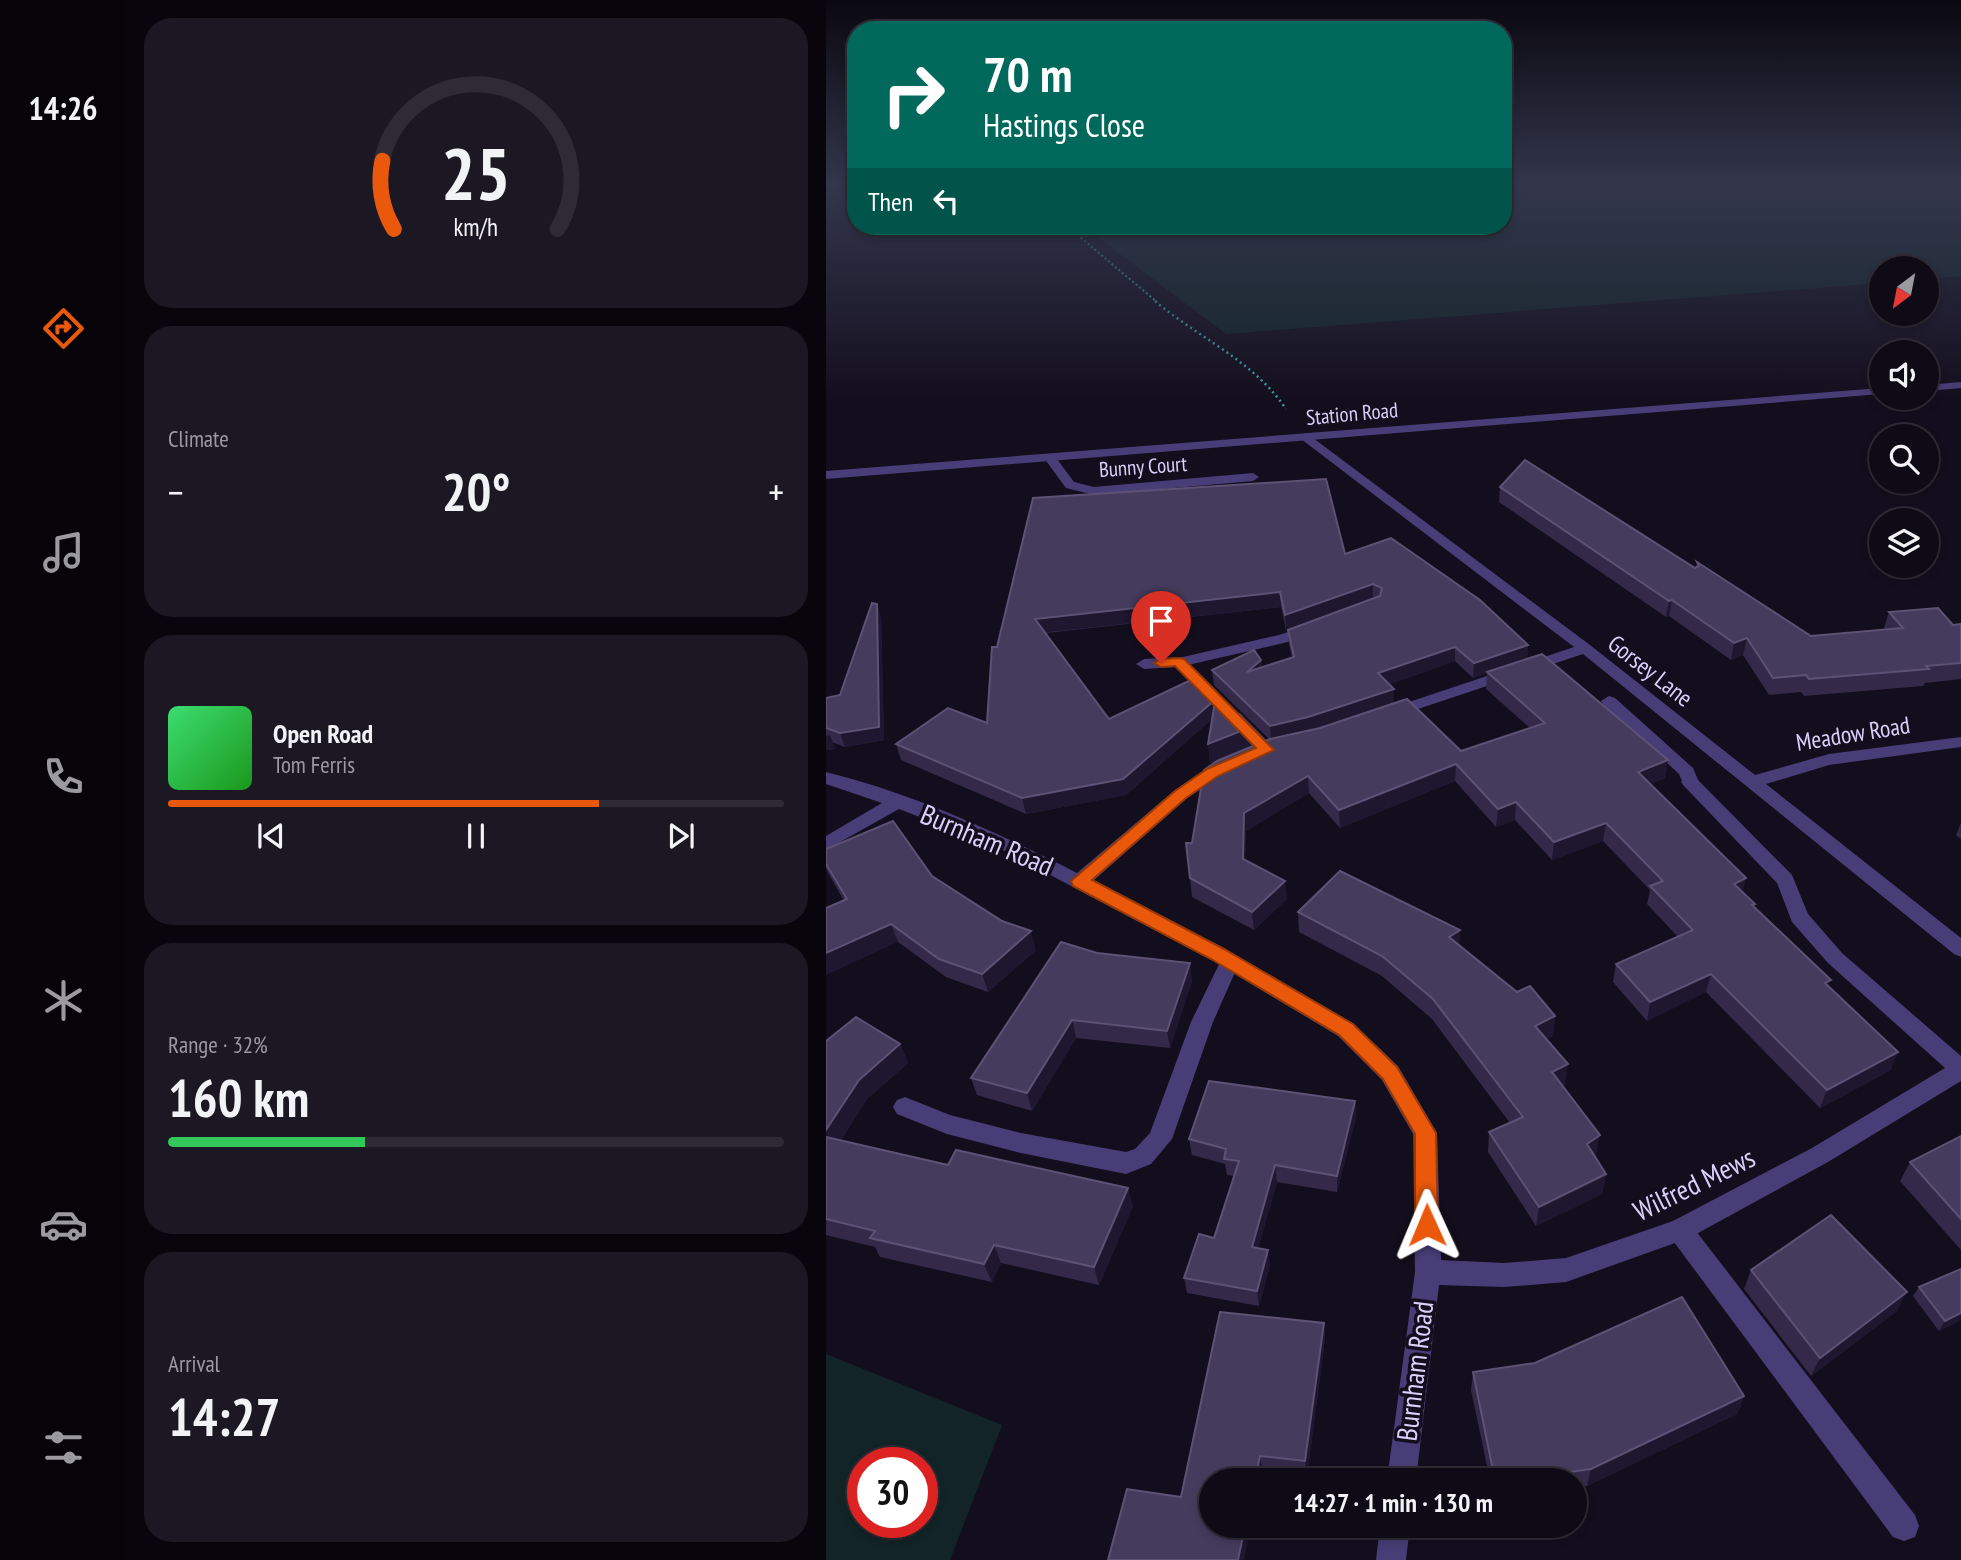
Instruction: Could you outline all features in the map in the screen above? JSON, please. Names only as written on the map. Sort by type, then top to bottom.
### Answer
[{"type":"street","points":[[1939,387],[1961,385]]},
{"type":"street","name":"Station Road","points":[[826,475],[1869,392]]},
{"type":"street","name":"Gorsey Lane","points":[[1305,437],[1585,648],[1961,949]]},
{"type":"street","name":"Bunny Court","points":[[1050,458],[1070,485],[1094,491],[1253,477]]},
{"type":"street","points":[[1144,664],[1179,662],[1283,639],[1322,624]]},
{"type":"street","points":[[1376,718],[1585,648]]},
{"type":"street","points":[[1080,881],[1181,794],[1212,772],[1272,748],[1179,662]]},
{"type":"street","points":[[1609,701],[1686,772],[1690,782],[1785,880],[1799,917],[1835,958],[1961,1070]]},
{"type":"street","name":"Meadow Road","points":[[1754,782],[1779,771],[1828,760],[1961,742]]},
{"type":"street","name":"Burnham Road","points":[[826,778],[851,784],[1002,842],[1080,881],[1230,961],[1346,1030],[1390,1073],[1425,1133],[1428,1272],[1403,1468]]},
{"type":"street","points":[[826,844],[897,802]]},
{"type":"street","points":[[905,1107],[947,1124],[1021,1143],[1126,1163],[1143,1157],[1160,1139],[1202,1022],[1230,961]]},
{"type":"street","name":"Wilfred Mews","points":[[1428,1272],[1504,1275],[1566,1270],[1680,1230],[1820,1155],[1961,1070]]},
{"type":"street","points":[[1680,1230],[1904,1527]]},
{"type":"street","points":[[1391,1560],[1394,1538]]},
{"type":"path","points":[[1103,257],[1168,312],[1213,340],[1278,397],[1305,437]]},
{"type":"shaded area","points":[[1124,257],[1869,257],[1869,284],[1226,334]]},
{"type":"shaded area","points":[[1939,257],[1961,257],[1961,276],[1939,278]]},
{"type":"shaded area","points":[[826,1354],[1002,1425],[950,1560],[826,1560]]},
{"type":"building","points":[[1525,460],[1695,568],[1699,566],[1697,562],[1811,636],[1903,628],[1889,612],[1938,608],[1953,625],[1961,624],[1961,663],[1926,666],[1929,669],[1809,679],[1806,675],[1773,678],[1747,638],[1734,643],[1500,487]]},
{"type":"building","points":[[1326,479],[1345,554],[1391,538],[1480,600],[1528,645],[1474,663],[1455,647],[1378,673],[1394,689],[1308,717],[1270,726],[1212,670],[1254,650],[1261,660],[1247,672],[1294,657],[1288,630],[1380,596],[1382,588],[1373,584],[1285,615],[1280,592],[1035,619],[1109,719],[1195,678],[1216,699],[1123,779],[1022,798],[896,744],[948,708],[987,723],[992,647],[997,647],[1033,498]]},
{"type":"building","points":[[872,603],[877,604],[879,727],[840,733],[826,728],[826,698],[840,695]]},
{"type":"building","points":[[1542,654],[1668,760],[1638,772],[1746,878],[1734,884],[1755,904],[1752,905],[1831,980],[1825,983],[1898,1052],[1827,1090],[1711,974],[1650,1002],[1616,964],[1693,930],[1650,886],[1663,881],[1606,823],[1554,842],[1516,802],[1498,809],[1456,764],[1339,810],[1308,776],[1244,813],[1243,859],[1285,881],[1252,912],[1190,878],[1186,843],[1192,843],[1204,770],[1217,761],[1270,739],[1320,728],[1407,699],[1461,751],[1545,723],[1487,672]]},
{"type":"building","points":[[1216,696],[1249,728],[1208,744]]},
{"type":"building","points":[[893,821],[932,876],[1002,921],[1031,931],[982,974],[939,959],[891,924],[826,953],[826,908],[847,899],[826,864],[826,849]]},
{"type":"building","points":[[1340,871],[1460,930],[1449,937],[1517,992],[1530,986],[1555,1016],[1535,1026],[1568,1064],[1552,1072],[1600,1135],[1587,1144],[1606,1174],[1539,1207],[1489,1132],[1523,1117],[1433,999],[1382,956],[1298,912]]},
{"type":"building","points":[[1061,942],[1097,953],[1190,963],[1167,1031],[1072,1020],[1027,1093],[971,1078]]},
{"type":"building","points":[[856,1017],[900,1044],[859,1080],[826,1130],[826,1041]]},
{"type":"building","points":[[1209,1081],[1355,1101],[1337,1176],[1275,1165],[1252,1247],[1268,1250],[1257,1291],[1184,1278],[1199,1234],[1214,1238],[1239,1161],[1224,1159],[1226,1149],[1189,1139]]},
{"type":"building","points":[[1961,1136],[1961,1219],[1910,1162]]},
{"type":"building","points":[[826,1137],[948,1165],[956,1150],[1128,1188],[1094,1267],[994,1245],[984,1264],[870,1238],[875,1231],[826,1219]]},
{"type":"building","points":[[1831,1215],[1907,1292],[1820,1358],[1751,1270]]},
{"type":"building","points":[[1961,1269],[1961,1313],[1945,1321],[1919,1287]]},
{"type":"building","points":[[1682,1297],[1744,1396],[1591,1469],[1493,1468],[1473,1372],[1535,1363]]},
{"type":"building","points":[[1220,1312],[1324,1323],[1305,1461],[1260,1456],[1258,1468],[1199,1468],[1199,1538],[1243,1538],[1238,1560],[1108,1560],[1127,1489],[1181,1497]]},
{"type":"route","points":[[1161,663],[1179,662],[1266,750],[1212,772],[1181,794],[1080,881],[1217,954],[1346,1030],[1390,1073],[1425,1133],[1427,1225]]}]
